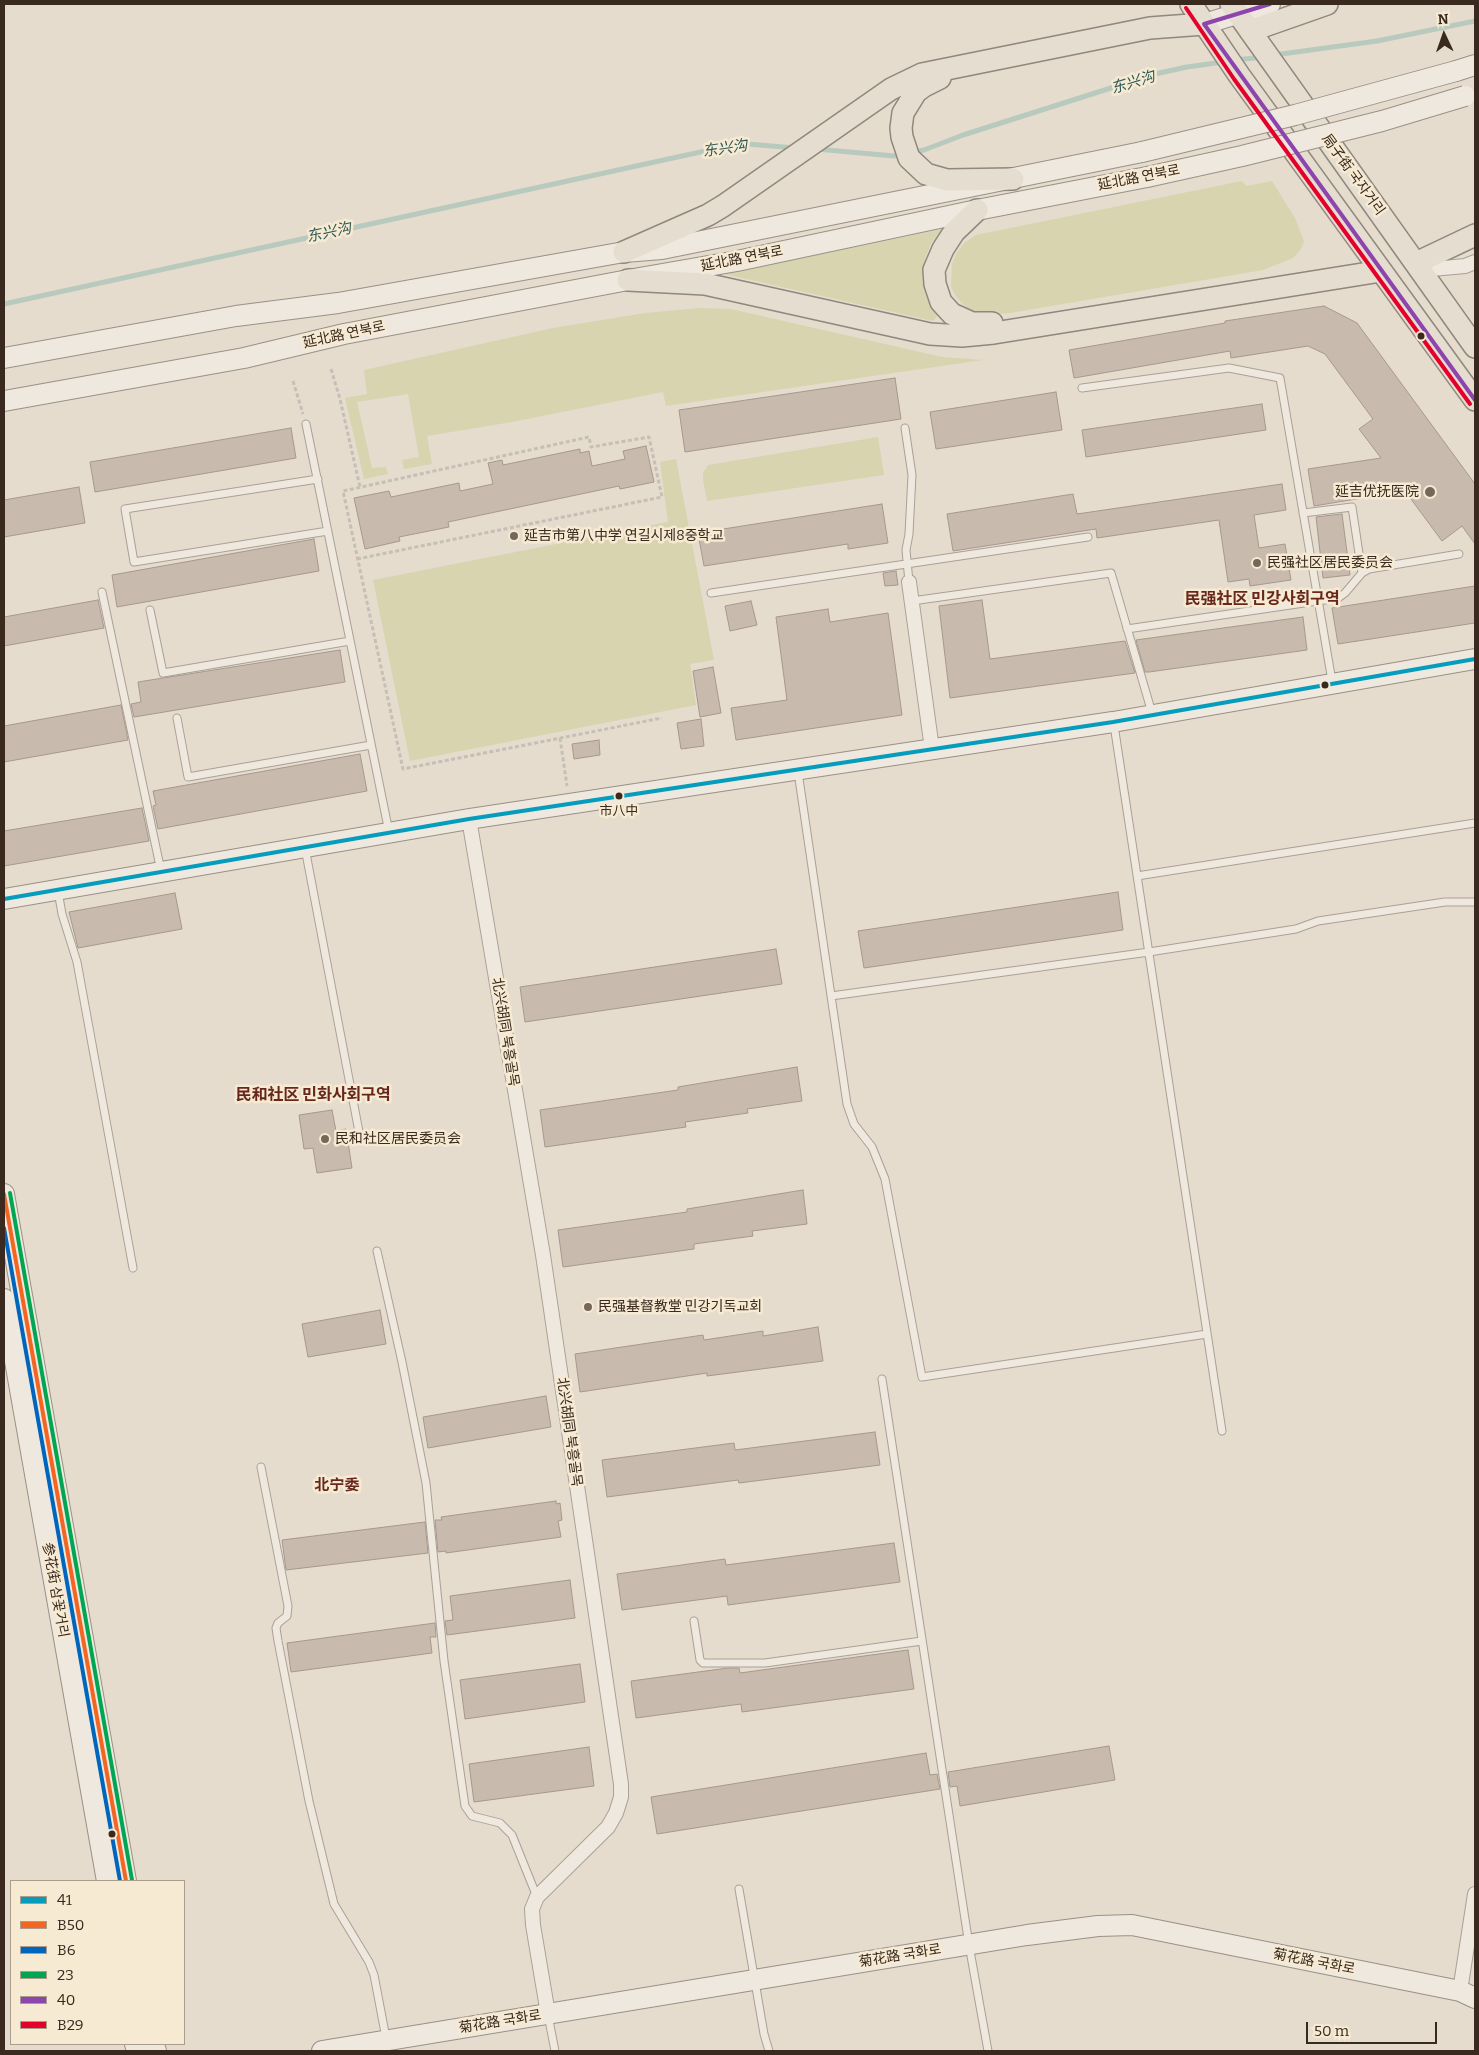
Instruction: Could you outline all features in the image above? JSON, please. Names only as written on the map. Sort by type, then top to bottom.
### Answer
[{"type":"main road","points":[[1190,4],[1239,75],[1475,400]]},
{"type":"main road","points":[[1243,21],[1270,4]]},
{"type":"main road","points":[[1012,179],[958,181],[926,174],[909,158],[901,128],[903,113],[916,92],[936,79],[1210,32],[1243,21],[1327,4]]},
{"type":"main road","name":"局子街 국자거리","points":[[1243,21],[1475,347]]},
{"type":"main road","points":[[624,252],[708,215],[892,89],[922,74],[1150,28],[1210,32]]},
{"type":"main road","name":"延北路 연북로","points":[[4,358],[236,316],[338,303],[624,252],[662,249],[1142,152],[1295,115],[1475,65]]},
{"type":"main road","name":"延北路 연북로","points":[[4,401],[244,358],[344,334],[737,261],[977,210],[1147,177],[1242,156],[1372,123],[1470,94]]},
{"type":"main road","points":[[977,210],[954,232],[936,262],[934,276],[937,293],[943,306],[965,322],[981,324],[1006,322],[1379,267]]},
{"type":"main road","points":[[1419,267],[1475,236]]},
{"type":"main road","points":[[1419,267],[1475,245]]},
{"type":"main road","points":[[628,280],[704,284],[930,334],[962,336],[994,333],[1379,267]]},
{"type":"main road","points":[[4,899],[389,832],[1113,722],[1475,659]]},
{"type":"main road","name":"参花街 삼꽃거리","points":[[4,1194],[126,1880]]},
{"type":"main road","name":"参花街 삼꽃거리","points":[[4,1299],[107,1880]]},
{"type":"main road","name":"菊花路 국화로","points":[[322,2051],[391,2044],[548,2014],[969,1945],[1098,1926],[1132,1925],[1468,1995]]},
{"type":"street","points":[[1419,267],[1465,266],[1475,262]]},
{"type":"street","points":[[909,582],[932,749]]},
{"type":"street","name":"北兴胡同 북흥골목","points":[[469,819],[543,1255],[621,1784],[621,1797],[616,1813],[608,1827],[537,1897]]},
{"type":"street","points":[[1468,1995],[1475,1894]]},
{"type":"street","points":[[537,1897],[532,1909],[533,1925],[548,2014]]},
{"type":"lane","points":[[1082,388],[1222,368],[1280,378],[1332,684]]},
{"type":"lane","points":[[306,424],[389,832]]},
{"type":"lane","points":[[904,428],[912,475],[909,534],[906,550],[909,582]]},
{"type":"lane","points":[[318,479],[125,509],[134,562],[328,531]]},
{"type":"lane","points":[[1303,513],[1352,507],[1362,573]]},
{"type":"lane","points":[[711,593],[1088,538]]},
{"type":"lane","points":[[1127,629],[1338,598],[1345,593],[1362,573],[1380,566],[1459,554]]},
{"type":"lane","points":[[912,601],[1111,573],[1152,715]]},
{"type":"lane","points":[[102,592],[161,871]]},
{"type":"lane","points":[[150,610],[163,673],[350,641]]},
{"type":"lane","points":[[177,718],[188,776],[371,745]]},
{"type":"lane","points":[[1113,722],[1222,1431]]},
{"type":"lane","points":[[797,769],[847,1104],[854,1124],[872,1147],[885,1179],[922,1377],[1207,1334]]},
{"type":"lane","points":[[1137,876],[1475,823]]},
{"type":"lane","points":[[305,847],[360,1137]]},
{"type":"lane","points":[[57,889],[62,914],[78,962],[133,1268]]},
{"type":"lane","points":[[831,996],[1149,952],[1296,929],[1318,921],[1445,902],[1475,902]]},
{"type":"lane","points":[[377,1251],[402,1362],[426,1483],[444,1661],[466,1806],[472,1816],[500,1823],[512,1835],[537,1897]]},
{"type":"lane","points":[[882,1379],[969,1945],[988,2051]]},
{"type":"lane","points":[[261,1467],[288,1606],[287,1616],[278,1623],[276,1628],[309,1802],[334,1904],[369,1962],[391,2044]]},
{"type":"lane","points":[[694,1621],[702,1663],[765,1662],[922,1641]]},
{"type":"lane","points":[[739,1889],[769,2051]]},
{"type":"lane","points":[[548,2014],[555,2051]]},
{"type":"path","points":[[331,369],[340,399],[360,488]]},
{"type":"path","points":[[293,381],[306,424]]},
{"type":"path","points":[[357,559],[662,497],[649,437],[591,447],[589,437],[343,491],[357,559],[403,769],[662,718]]},
{"type":"path","points":[[560,738],[570,804]]},
{"type":"shaded area","points":[[1242,181],[1246,186],[1272,181],[1295,218],[1304,241],[1301,249],[1293,258],[1263,270],[1010,313],[976,312],[965,306],[957,298],[951,287],[952,264],[956,254],[964,243],[976,235]]},
{"type":"shaded area","points":[[943,229],[931,243],[922,273],[923,285],[927,296],[939,314],[933,321],[724,274]]},
{"type":"shaded area","points":[[700,308],[731,309],[942,357],[983,360],[666,406],[663,392],[512,422],[427,436],[432,464],[404,469],[402,460],[419,457],[408,394],[357,402],[372,468],[386,467],[388,474],[364,479],[345,398],[367,394],[364,370],[553,328],[645,313]]},
{"type":"shaded area","points":[[878,437],[884,475],[707,501],[703,473],[708,465]]},
{"type":"shaded area","points":[[676,459],[714,660],[690,664],[696,705],[410,761],[373,580],[668,522],[660,462]]},
{"type":"building","points":[[1324,306],[1357,323],[1475,484],[1475,544],[1462,526],[1442,541],[1405,491],[1314,506],[1308,469],[1381,458],[1359,429],[1373,419],[1325,354],[1308,346],[1231,358],[1230,351],[1074,378],[1069,350],[1225,323],[1225,321]]},
{"type":"building","points":[[895,378],[901,419],[685,452],[679,410]]},
{"type":"building","points":[[1056,392],[1062,430],[936,449],[930,412]]},
{"type":"building","points":[[1262,404],[1266,430],[1086,457],[1082,430]]},
{"type":"building","points":[[291,428],[296,458],[95,492],[90,462]]},
{"type":"building","points":[[646,446],[654,482],[620,489],[619,486],[448,522],[449,527],[399,537],[400,541],[365,549],[354,498],[389,491],[391,497],[459,483],[460,491],[493,484],[488,463],[502,460],[503,465],[580,449],[580,453],[589,451],[592,466],[625,459],[623,451]]},
{"type":"building","points":[[1282,484],[1286,510],[1254,515],[1259,548],[1285,544],[1291,580],[1250,586],[1249,579],[1228,582],[1219,520],[1097,538],[1096,529],[953,551],[947,514],[1073,494],[1077,514]]},
{"type":"building","points":[[79,487],[85,523],[4,537],[4,500]]},
{"type":"building","points":[[882,504],[888,543],[848,549],[848,544],[704,566],[698,533]]},
{"type":"building","points":[[1342,514],[1350,575],[1323,578],[1316,517]]},
{"type":"building","points":[[314,539],[319,571],[117,607],[112,575]]},
{"type":"building","points":[[896,571],[898,585],[885,586],[883,573]]},
{"type":"building","points":[[1475,586],[1475,623],[1338,644],[1332,608]]},
{"type":"building","points":[[98,600],[104,628],[4,646],[4,617]]},
{"type":"building","points":[[982,600],[990,659],[1125,641],[1135,673],[950,698],[939,606]]},
{"type":"building","points":[[751,601],[757,625],[730,631],[725,606]]},
{"type":"building","points":[[828,609],[830,622],[888,613],[902,715],[736,740],[731,708],[787,700],[776,617]]},
{"type":"building","points":[[1303,617],[1307,650],[1149,672],[1145,672],[1136,640]]},
{"type":"building","points":[[340,650],[345,682],[134,717],[131,704],[141,702],[138,682]]},
{"type":"building","points":[[713,667],[721,713],[700,717],[693,671]]},
{"type":"building","points":[[121,705],[128,740],[4,762],[4,726]]},
{"type":"building","points":[[701,719],[704,746],[681,749],[677,723]]},
{"type":"building","points":[[599,740],[600,755],[574,759],[572,744]]},
{"type":"building","points":[[360,754],[367,791],[158,829],[153,806],[156,805],[153,791]]},
{"type":"building","points":[[142,808],[149,841],[4,866],[4,831]]},
{"type":"building","points":[[1118,892],[1123,930],[864,968],[858,931]]},
{"type":"building","points":[[175,893],[182,929],[78,948],[69,912]]},
{"type":"building","points":[[776,949],[782,984],[525,1022],[520,987]]},
{"type":"building","points":[[797,1067],[802,1101],[747,1109],[748,1113],[685,1122],[686,1127],[545,1147],[540,1110],[678,1090],[678,1087]]},
{"type":"building","name":"民和社区居民委员会","points":[[332,1110],[336,1131],[346,1129],[352,1168],[317,1173],[313,1148],[304,1149],[299,1115]]},
{"type":"building","points":[[803,1190],[807,1224],[752,1231],[753,1236],[694,1244],[694,1249],[563,1267],[558,1230],[687,1212],[687,1209]]},
{"type":"building","points":[[380,1310],[386,1344],[308,1357],[302,1324]]},
{"type":"building","points":[[818,1327],[823,1361],[707,1376],[707,1373],[580,1392],[575,1354],[703,1335],[704,1340],[763,1331],[763,1336]]},
{"type":"building","points":[[546,1396],[551,1427],[428,1448],[423,1417]]},
{"type":"building","points":[[875,1432],[880,1465],[739,1483],[738,1480],[607,1497],[602,1460],[734,1443],[735,1450]]},
{"type":"building","points":[[556,1501],[556,1504],[560,1503],[562,1520],[558,1521],[561,1537],[446,1553],[446,1551],[438,1552],[435,1520],[442,1520],[441,1517]]},
{"type":"building","points":[[425,1522],[428,1553],[286,1570],[282,1540]]},
{"type":"building","points":[[894,1543],[900,1582],[728,1605],[727,1596],[622,1610],[617,1574],[725,1559],[726,1565]]},
{"type":"building","points":[[570,1580],[575,1618],[447,1635],[445,1621],[453,1620],[450,1596]]},
{"type":"building","points":[[435,1623],[436,1637],[430,1637],[432,1653],[291,1672],[287,1643]]},
{"type":"building","points":[[908,1650],[914,1689],[742,1712],[741,1704],[636,1718],[631,1681],[728,1668],[739,1668],[740,1673]]},
{"type":"building","points":[[580,1664],[585,1702],[465,1719],[460,1680]]},
{"type":"building","points":[[1109,1746],[1115,1780],[960,1806],[957,1786],[950,1787],[948,1772]]},
{"type":"building","points":[[589,1747],[594,1786],[474,1802],[469,1764]]},
{"type":"building","points":[[926,1753],[930,1775],[937,1774],[940,1789],[657,1834],[651,1797]]},
{"type":"waterway","name":"东兴沟","points":[[1274,55],[1377,41],[1475,21]]},
{"type":"waterway","name":"东兴沟","points":[[1236,60],[1263,57]]},
{"type":"waterway","name":"东兴沟","points":[[913,152],[1155,74],[1223,62]]},
{"type":"waterway","name":"东兴沟","points":[[4,304],[705,151],[748,144],[795,148]]},
{"type":"waterway","name":"东兴沟","points":[[816,149],[894,156],[902,154]]},
{"type":"transit line","name":"40","points":[[1270,4],[1204,24],[1475,400]]},
{"type":"transit line","name":"B29","points":[[1186,8],[1234,79],[1470,404]]},
{"type":"transit line","name":"41","points":[[4,899],[469,819],[1113,722],[1475,659]]},
{"type":"transit line","name":"23","points":[[10,1193],[132,1880]]},
{"type":"transit line","name":"B50","points":[[4,1194],[126,1880]]},
{"type":"transit line","name":"B6","points":[[4,1228],[120,1880]]},
{"type":"place","name":"延吉优抚医院","points":[[1430,492]]},
{"type":"place","name":"延吉市第八中学 연길시제8중학교","points":[[514,536]]},
{"type":"place","name":"民强社区居民委员会","points":[[1257,563]]},
{"type":"place","name":"市八中","points":[[619,796]]},
{"type":"place","name":"民和社区居民委员会","points":[[325,1139]]},
{"type":"place","name":"民强基督教堂 민강기독교회","points":[[588,1307]]},
{"type":"district","name":"民强社区 민강사회구역","points":[[1262,600]]},
{"type":"district","name":"民和社区 민화사회구역","points":[[313,1096]]},
{"type":"district","name":"北宁委","points":[[337,1486]]}]
